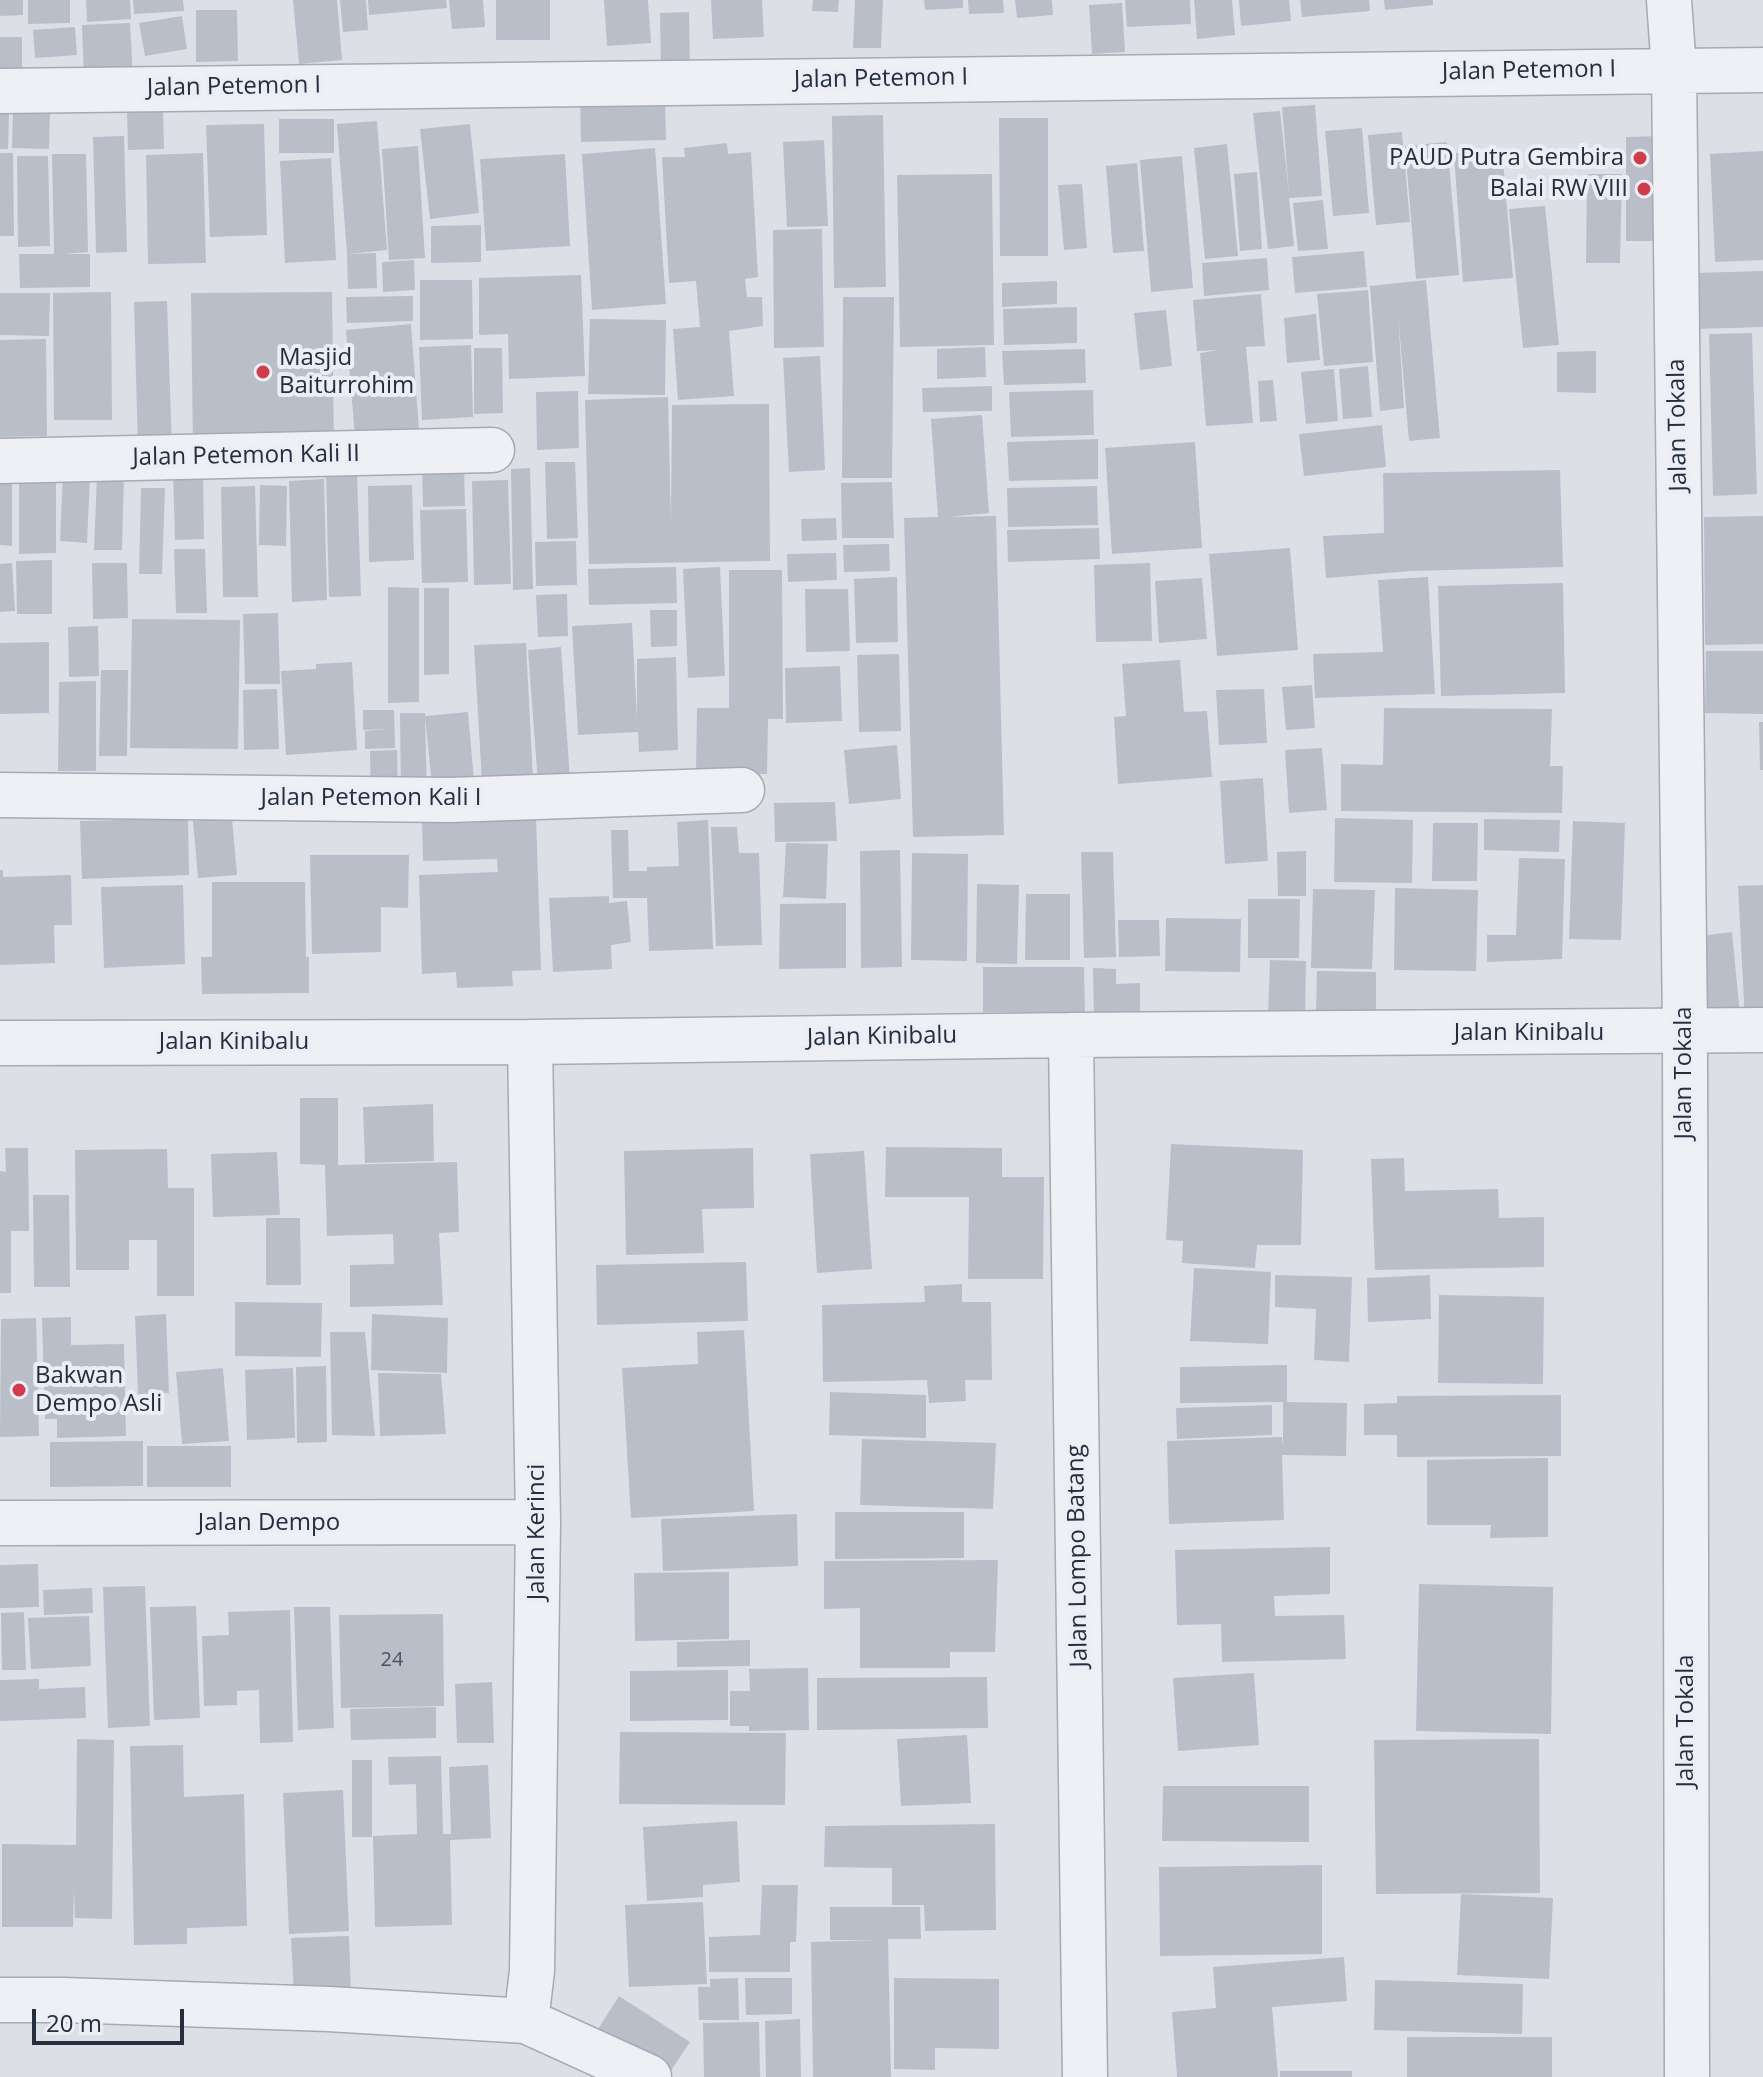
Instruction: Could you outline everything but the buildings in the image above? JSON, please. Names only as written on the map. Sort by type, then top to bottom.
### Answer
[{"type":"street","name":"Jalan Tokala","points":[[1669,0],[1674,70],[1685,1032],[1687,2077]]},
{"type":"street","name":"Jalan Petemon I","points":[[0,91],[1763,70]]},
{"type":"street","name":"Jalan Petemon Kali II","points":[[0,461],[492,450]]},
{"type":"street","name":"Jalan Petemon Kali I","points":[[0,795],[419,800],[742,790]]},
{"type":"street","name":"Jalan Kinibalu","points":[[0,1043],[530,1042],[1763,1030]]},
{"type":"street","name":"Jalan Lompo Batang","points":[[1071,1035],[1085,2077]]},
{"type":"street","name":"Jalan Kerinci","points":[[526,2021],[532,1956],[538,1522],[530,1042]]},
{"type":"street","name":"Jalan Dempo","points":[[0,1523],[538,1522]]},
{"type":"street","points":[[0,2000],[329,2009],[526,2021],[649,2077]]},
{"type":"place","name":"PAUD Putra Gembira","points":[[1640,158]]},
{"type":"place","name":"Balai RW VIII","points":[[1644,189]]},
{"type":"place","name":"Masjid Baiturrohim","points":[[263,372]]},
{"type":"place","name":"Bakwan Dempo Asli","points":[[19,1390]]}]
